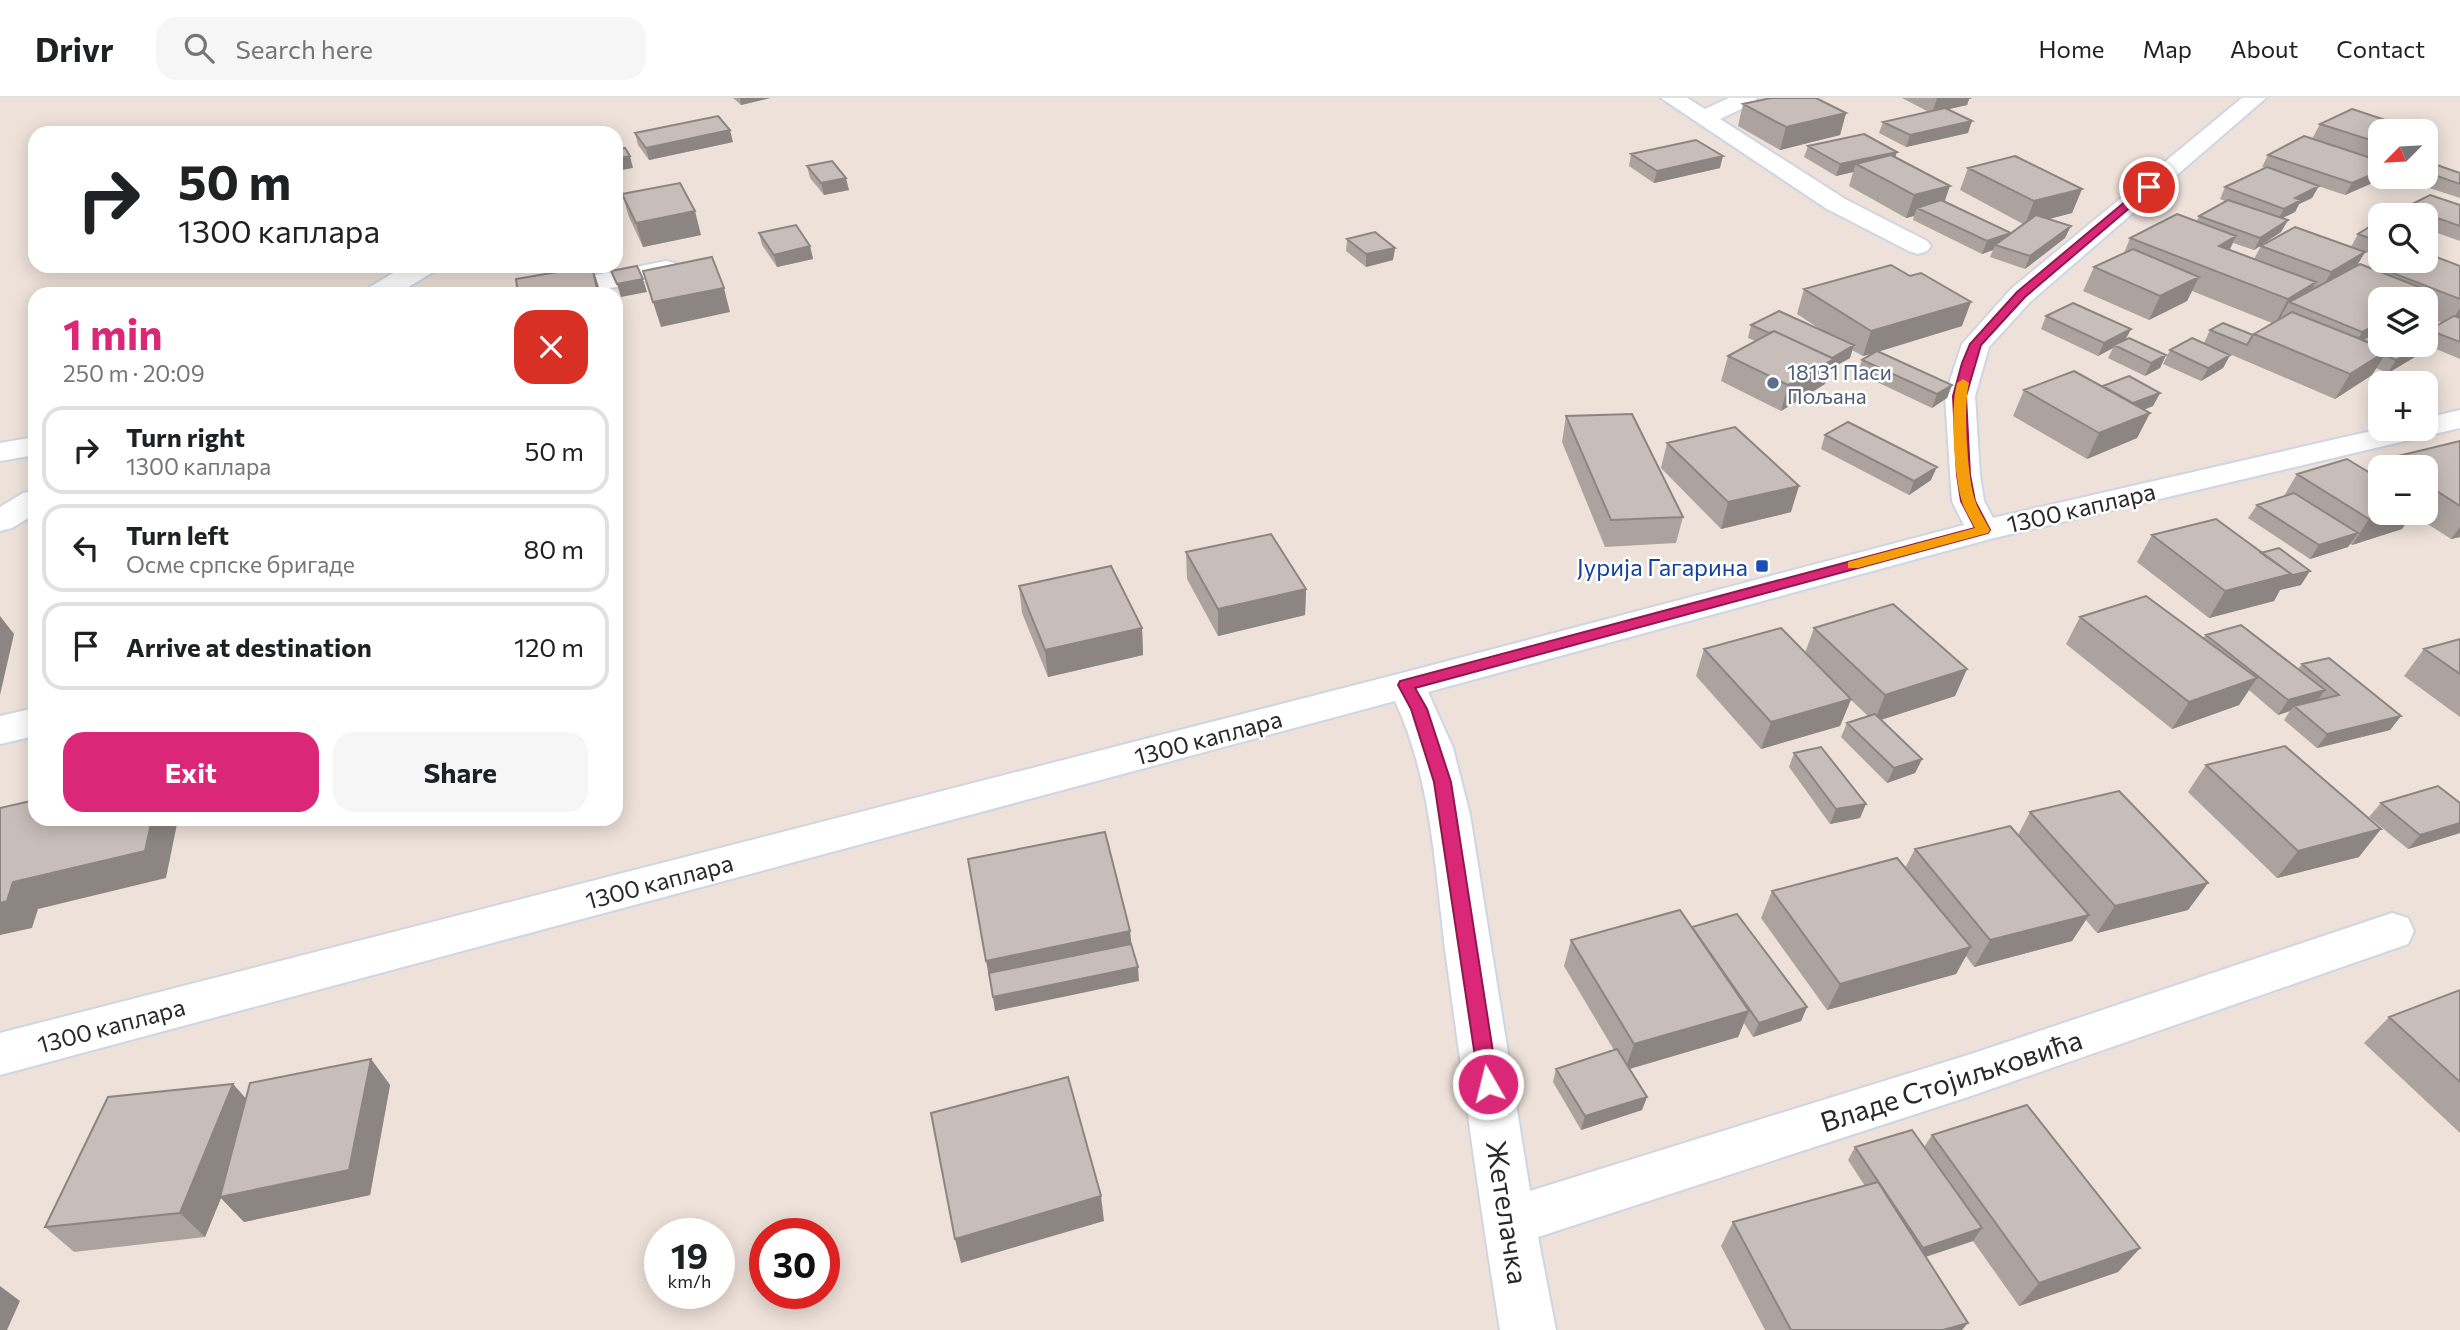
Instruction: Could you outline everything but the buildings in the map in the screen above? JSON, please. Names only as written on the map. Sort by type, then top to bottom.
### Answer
[{"type":"street","points":[[1672,98],[1836,204],[1918,246]]},
{"type":"street","points":[[1705,118],[1746,98]]},
{"type":"street","points":[[1983,530],[1968,501],[1960,396],[1976,344],[2021,295],[2255,98]]},
{"type":"street","points":[[576,287],[688,265]]},
{"type":"street","points":[[390,287],[412,273]]},
{"type":"street","points":[[2438,424],[2460,419]]},
{"type":"street","name":"1300 каплара","points":[[0,1054],[1406,685],[1983,530],[2368,440]]},
{"type":"street","points":[[0,452],[28,447]]},
{"type":"street","points":[[0,521],[28,504]]},
{"type":"street","name":"Жетелачка","points":[[1406,685],[1419,709],[1443,782],[1508,1222],[1528,1330]]},
{"type":"street","points":[[0,730],[28,724]]},
{"type":"street","name":"Владе Стојиљковића","points":[[1508,1222],[1968,1076],[2392,931]]},
{"type":"slow traffic","points":[[1853,565],[1983,530],[1968,501],[1964,475],[1960,396],[1963,383]]},
{"type":"place","name":"18131 Паси Пољана","points":[[1773,383]]},
{"type":"place","name":"Јурија Гагарина","points":[[1762,566]]},
{"type":"route","points":[[1488,1084],[1443,782],[1419,709],[1406,685],[1983,530],[1968,501],[1960,396],[1976,344],[2021,295],[2149,187]]}]
